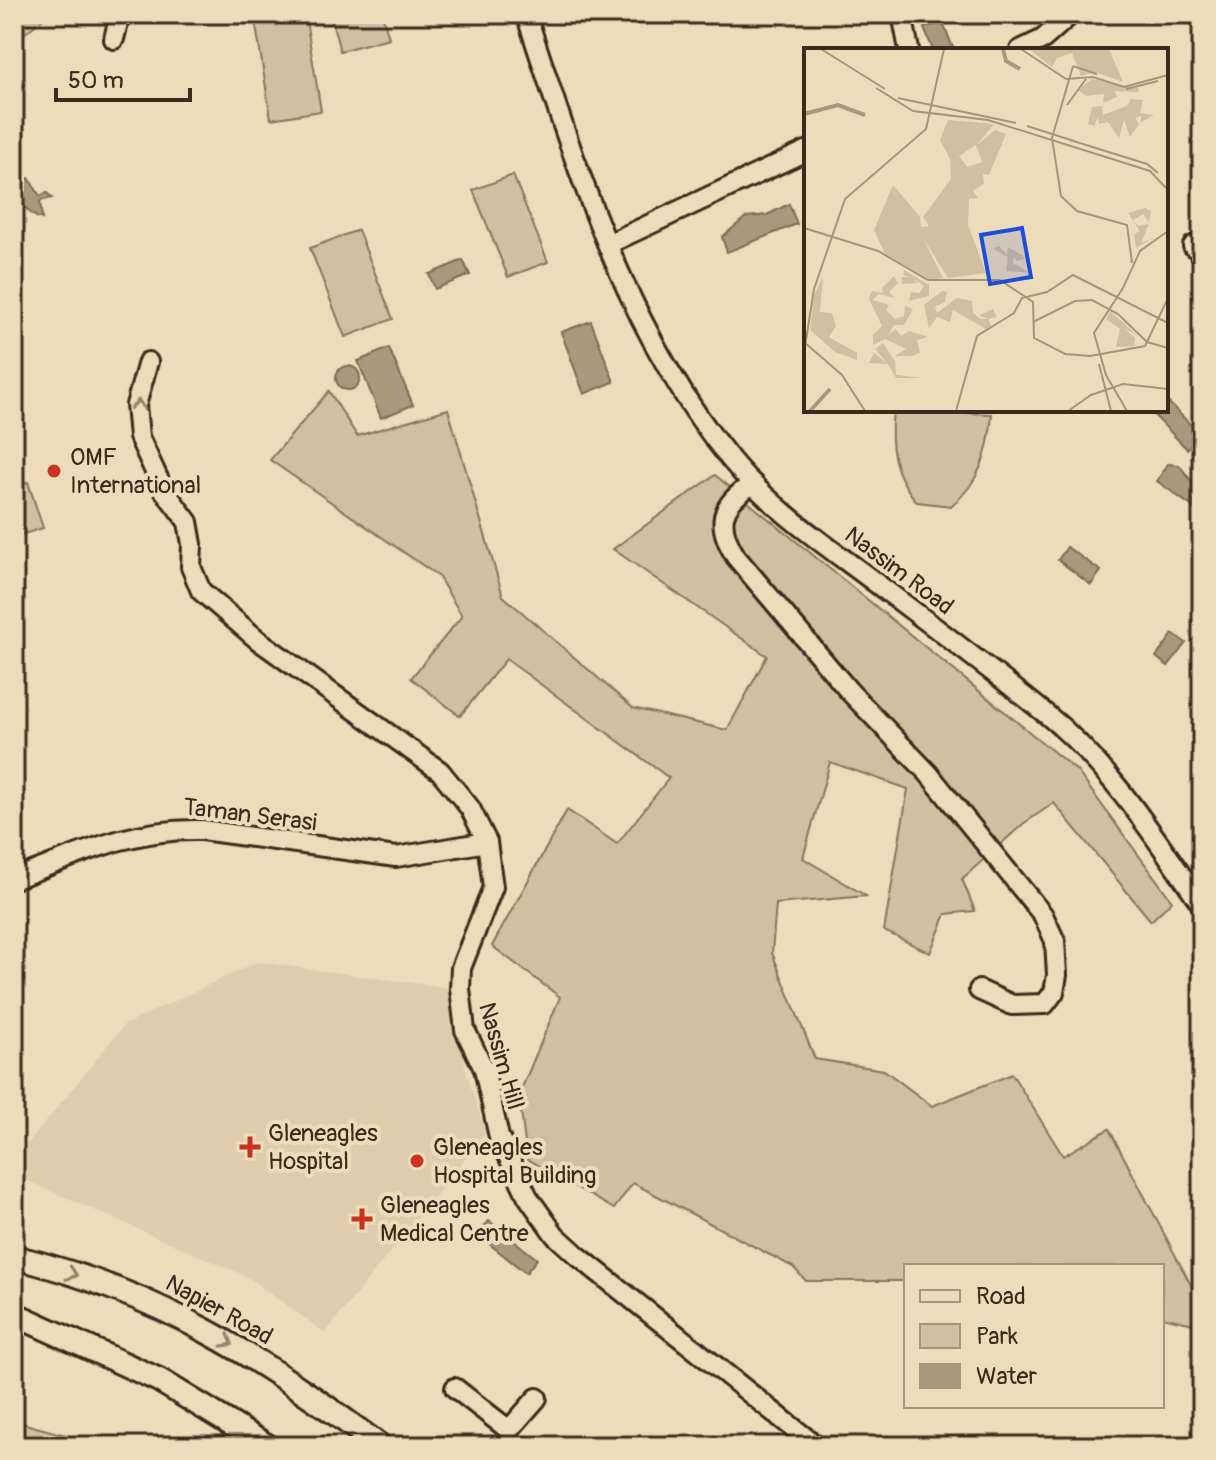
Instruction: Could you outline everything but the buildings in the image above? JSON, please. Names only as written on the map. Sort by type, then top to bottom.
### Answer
[{"type":"main road","name":"Napier Road","points":[[14,1257],[160,1305],[292,1382],[380,1446]]},
{"type":"main road","points":[[14,1314],[114,1357],[190,1397],[267,1446]]},
{"type":"street","points":[[114,39],[120,14]]},
{"type":"street","name":"Nassim Road","points":[[526,14],[608,244],[660,360],[731,460],[753,484],[817,538],[1069,734],[1125,797],[1202,905]]},
{"type":"street","points":[[902,14],[909,48]]},
{"type":"street","points":[[1024,48],[1043,39],[1071,14]]},
{"type":"street","points":[[608,244],[804,152]]},
{"type":"street","name":"Nassim Hill","points":[[148,362],[136,405],[143,449],[163,489],[188,522],[192,544],[191,567],[201,591],[258,640],[440,771],[470,808],[487,842],[493,887],[461,968],[461,1010],[465,1030],[484,1069],[499,1137],[528,1197],[555,1235],[578,1256],[816,1446]]},
{"type":"street","points":[[753,484],[732,497],[726,509],[726,540],[736,557],[849,691],[928,773],[1049,926],[1055,941],[1057,975],[1054,992],[1045,1004],[1012,1005],[979,990]]},
{"type":"street","name":"Taman Serasi","points":[[14,879],[92,847],[136,833],[170,829],[215,831],[396,857],[487,842]]},
{"type":"street","points":[[455,1388],[509,1430],[537,1398]]},
{"type":"shaded area","name":"Gleneagles Hospital","points":[[257,962],[451,988],[467,1075],[486,1133],[325,1333],[246,1276],[14,1175],[14,1161],[124,1025]]},
{"type":"green space","points":[[14,14],[49,14],[14,42]]},
{"type":"green space","points":[[305,14],[321,111],[271,119],[255,20]]},
{"type":"green space","points":[[330,14],[382,14],[389,38],[340,51]]},
{"type":"green space","points":[[513,175],[548,262],[508,277],[473,190]]},
{"type":"green space","points":[[358,230],[393,319],[345,337],[310,248]]},
{"type":"green space","points":[[329,391],[357,436],[448,409],[503,596],[633,708],[727,730],[767,656],[613,549],[715,475],[1077,771],[1172,901],[1151,921],[1054,803],[1023,824],[962,879],[975,911],[946,914],[930,953],[884,931],[908,789],[830,762],[803,858],[866,896],[776,904],[772,953],[815,1059],[884,1070],[932,1106],[1012,1074],[1063,1156],[1109,1129],[1202,1306],[1202,1326],[1164,1317],[1164,1264],[904,1264],[904,1281],[806,1281],[793,1267],[633,1183],[614,1209],[527,1159],[519,1095],[560,997],[492,946],[567,810],[617,844],[669,778],[506,659],[460,716],[411,678],[462,616],[438,576],[270,460]]},
{"type":"green space","points":[[893,412],[992,414],[982,464],[970,487],[951,506],[917,502],[898,470],[892,436]]},
{"type":"green space","points":[[28,482],[43,528],[20,535],[14,518],[14,486]]},
{"type":"green space","points":[[14,1421],[106,1446],[14,1446]]},
{"type":"water","points":[[942,21],[953,48],[932,48],[924,28]]},
{"type":"water","points":[[29,178],[40,196],[47,193],[52,198],[40,201],[42,219],[27,210],[20,194],[20,182]]},
{"type":"water","points":[[789,204],[797,224],[727,252],[722,237],[746,217],[767,215]]},
{"type":"water","points":[[463,260],[470,275],[435,289],[429,274]]},
{"type":"water","points":[[591,321],[614,382],[584,394],[561,332]]},
{"type":"water","points":[[389,348],[413,405],[381,418],[358,361]]},
{"type":"water","points":[[348,366],[357,369],[360,378],[357,387],[348,390],[339,387],[336,378],[339,369]]},
{"type":"water","points":[[1168,402],[1201,435],[1187,449],[1151,412],[1168,412]]},
{"type":"water","points":[[1168,464],[1179,465],[1202,494],[1202,520],[1194,508],[1157,481]]},
{"type":"water","points":[[1067,547],[1101,571],[1091,585],[1058,560]]},
{"type":"water","points":[[1173,634],[1186,643],[1168,666],[1156,657]]},
{"type":"water","points":[[489,1221],[537,1259],[526,1273],[478,1235]]},
{"type":"place","name":"OMF International","points":[[54,471]]},
{"type":"place","name":"Gleneagles Hospital","points":[[250,1147]]},
{"type":"place","name":"Gleneagles Hospital Building","points":[[417,1161]]},
{"type":"place","name":"Gleneagles Medical Centre","points":[[362,1219]]}]
